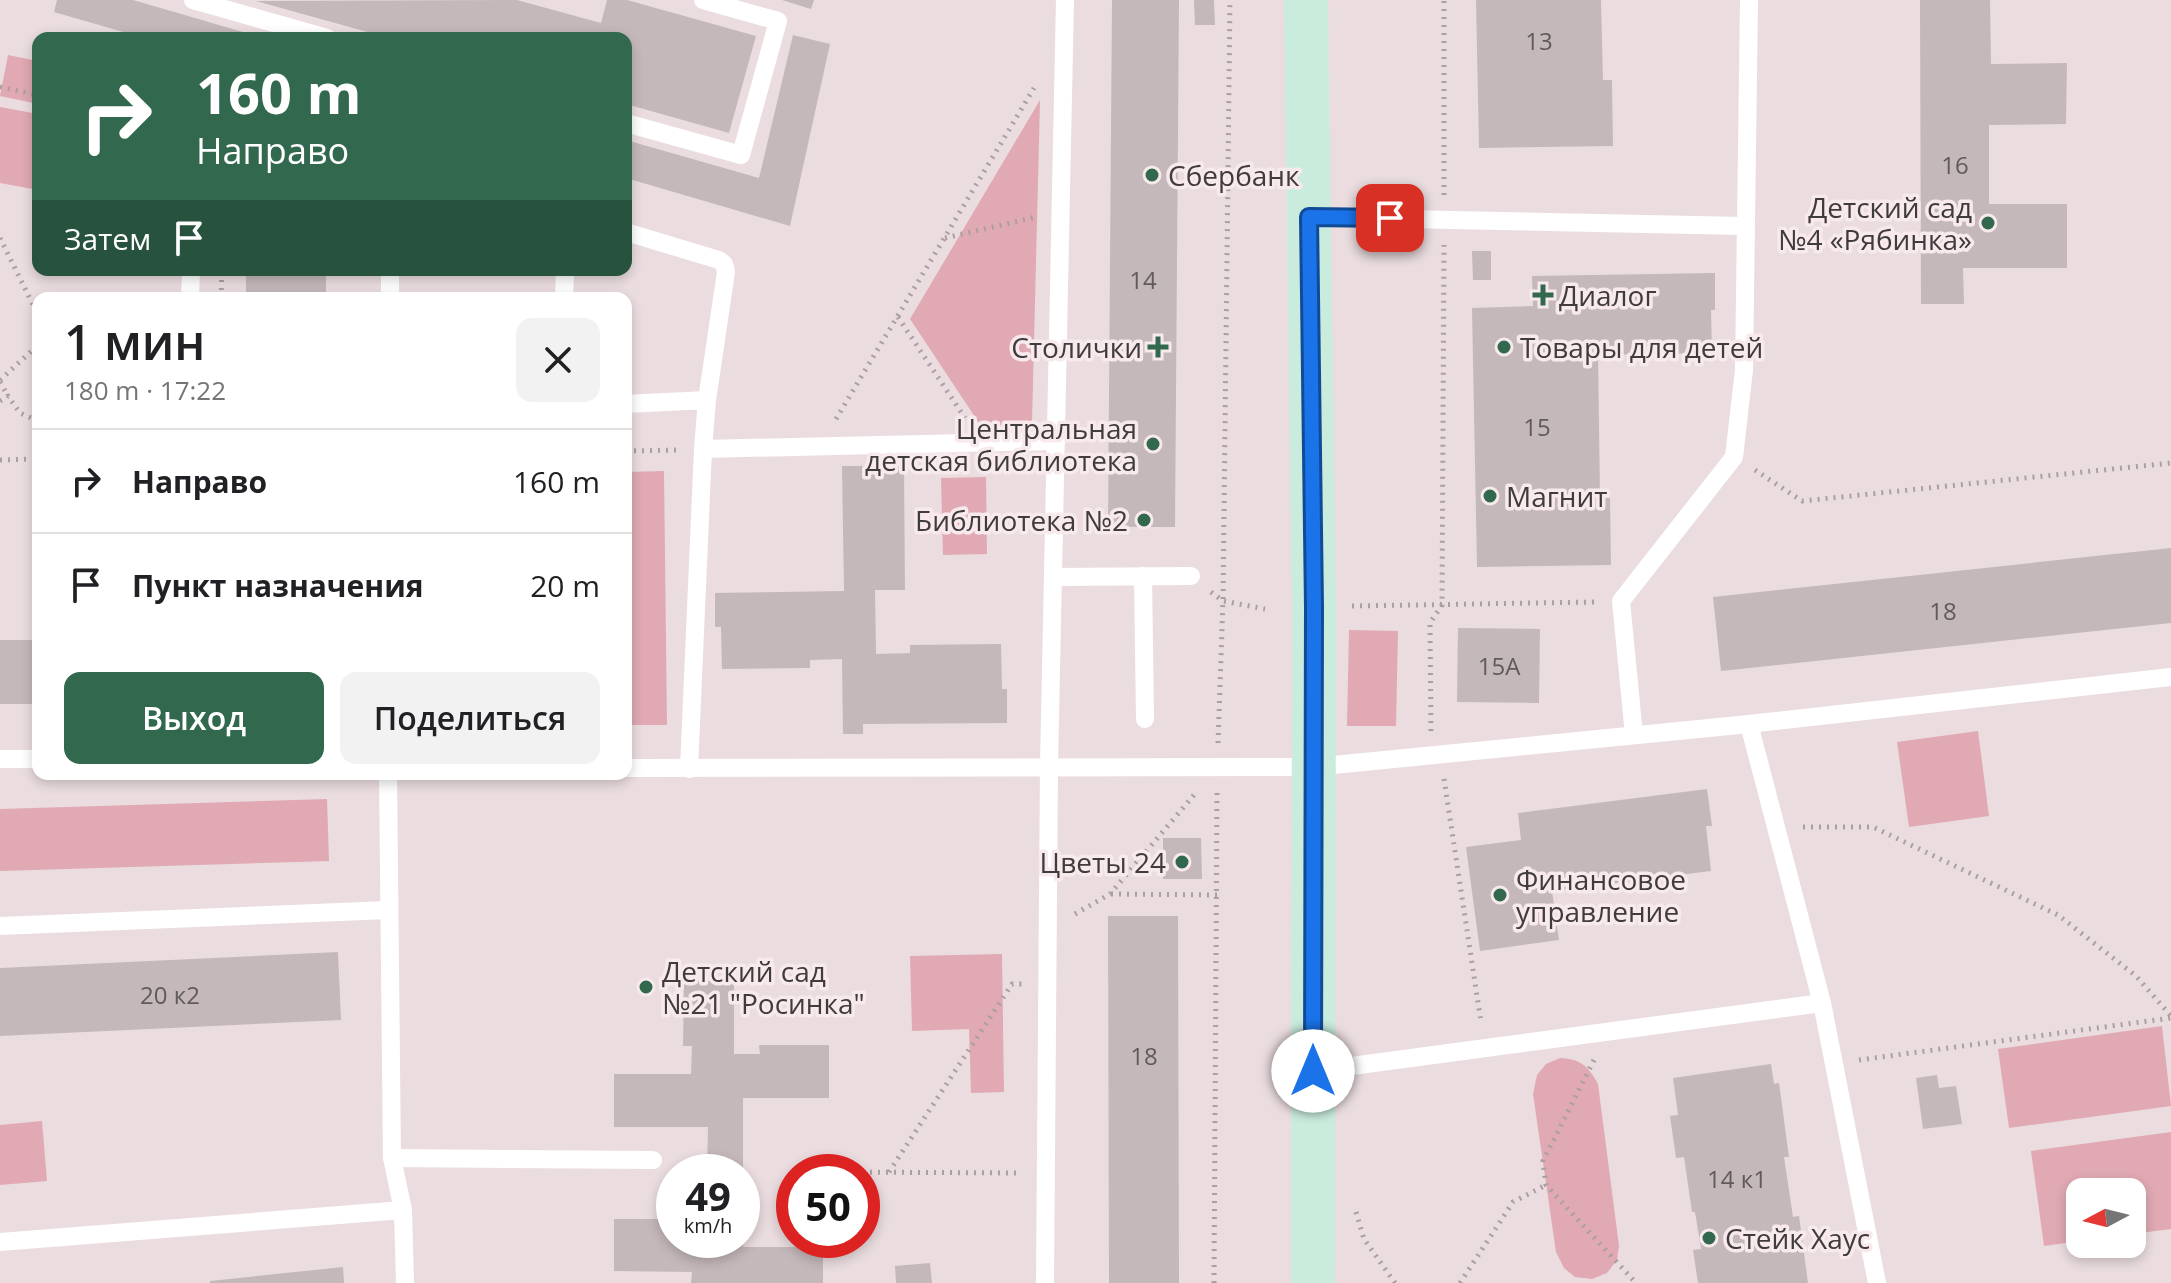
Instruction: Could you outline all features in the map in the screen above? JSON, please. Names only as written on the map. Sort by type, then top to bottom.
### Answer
[{"type":"main road","points":[[1306,0],[1314,608],[1315,1282]]},
{"type":"lane","points":[[193,0],[306,32]]},
{"type":"lane","points":[[632,125],[741,155],[778,21],[703,0]]},
{"type":"lane","points":[[1045,1283],[1049,766],[1065,0]]},
{"type":"lane","points":[[1634,735],[1621,601],[1734,457],[1744,370],[1749,0]]},
{"type":"lane","points":[[1309,217],[1744,226]]},
{"type":"lane","points":[[632,234],[719,260],[726,272],[703,449],[689,769]]},
{"type":"lane","points":[[632,404],[707,400]]},
{"type":"lane","points":[[703,449],[1056,441]]},
{"type":"lane","points":[[1143,576],[1145,719]]},
{"type":"lane","points":[[1054,577],[1191,576]]},
{"type":"lane","points":[[632,768],[1313,767],[1749,724],[2171,677]]},
{"type":"lane","points":[[1749,724],[1822,1003],[1877,1283]]},
{"type":"lane","points":[[0,759],[32,759]]},
{"type":"lane","points":[[388,780],[392,1158],[403,1210],[405,1283]]},
{"type":"lane","points":[[0,926],[388,910]]},
{"type":"lane","points":[[1313,1071],[1822,1003]]},
{"type":"lane","points":[[392,1158],[653,1160]]},
{"type":"lane","points":[[0,1242],[403,1210]]},
{"type":"path","points":[[1223,601],[1230,0]]},
{"type":"path","points":[[1444,0],[1442,605],[1430,623],[1430,728],[1444,782],[1485,1048]]},
{"type":"path","points":[[818,448],[1064,37]]},
{"type":"path","points":[[0,87],[32,94]]},
{"type":"path","points":[[945,238],[1061,211]]},
{"type":"path","points":[[0,238],[32,303]]},
{"type":"path","points":[[898,317],[981,442]]},
{"type":"path","points":[[32,351],[0,381],[20,413],[32,418]]},
{"type":"path","points":[[0,401],[8,396]]},
{"type":"path","points":[[632,451],[703,449]]},
{"type":"path","points":[[1734,457],[1802,501],[2171,463]]},
{"type":"path","points":[[0,460],[32,459]]},
{"type":"path","points":[[1191,576],[1223,601],[1265,609]]},
{"type":"path","points":[[1339,606],[1621,601]]},
{"type":"path","points":[[1047,931],[1110,894],[1217,766]]},
{"type":"path","points":[[1776,827],[1873,827],[2058,915],[2136,976],[2171,1017]]},
{"type":"path","points":[[1110,894],[1217,895],[1214,1283]]},
{"type":"path","points":[[889,1172],[1012,984]]},
{"type":"path","points":[[1834,1063],[2171,1017]]},
{"type":"path","points":[[1616,1032],[1589,1067],[1543,1161],[1546,1185],[1636,1283]]},
{"type":"path","points":[[880,1172],[1046,1173]]},
{"type":"path","points":[[1460,1283],[1513,1202],[1546,1185]]},
{"type":"shaded area","points":[[8,55],[32,60],[32,103],[0,96]]},
{"type":"shaded area","points":[[1040,100],[1032,424],[981,426],[910,319]]},
{"type":"shaded area","points":[[0,107],[32,113],[32,189],[0,183]]},
{"type":"shaded area","points":[[664,471],[667,725],[632,725],[632,472]]},
{"type":"shaded area","points":[[986,477],[987,554],[943,555],[941,478]]},
{"type":"shaded area","points":[[1349,630],[1398,631],[1396,726],[1347,726]]},
{"type":"shaded area","points":[[1978,731],[1989,816],[1909,827],[1897,742]]},
{"type":"shaded area","points":[[327,799],[329,861],[0,871],[0,809]]},
{"type":"shaded area","points":[[1002,954],[1004,1092],[971,1093],[969,1029],[912,1031],[910,956]]},
{"type":"shaded area","points":[[2162,1026],[2171,1106],[2009,1128],[1998,1049]]},
{"type":"shaded area","points":[[1560,1058],[1583,1065],[1598,1084],[1619,1246],[1617,1260],[1607,1273],[1592,1279],[1575,1277],[1564,1268],[1556,1252],[1533,1094],[1537,1075],[1546,1064]]},
{"type":"shaded area","points":[[42,1121],[47,1181],[0,1185],[0,1125]]},
{"type":"shaded area","points":[[2171,1132],[2171,1229],[2146,1232],[2146,1178],[2066,1178],[2066,1243],[2044,1246],[2031,1151]]},
{"type":"building","points":[[57,0],[133,0],[243,32],[123,32],[54,12]]},
{"type":"building","points":[[517,0],[601,23],[607,0],[627,0],[756,36],[729,133],[632,106],[632,32],[367,32],[256,1]]},
{"type":"building","points":[[782,0],[814,0],[811,9]]},
{"type":"building","points":[[1112,0],[1179,0],[1175,527],[1108,527]]},
{"type":"building","points":[[1194,0],[1214,0],[1215,25],[1195,25]]},
{"type":"building","points":[[1476,0],[1601,0],[1603,80],[1612,80],[1613,146],[1479,148]]},
{"type":"building","points":[[1920,0],[1990,0],[1991,64],[2067,63],[2066,124],[1989,125],[1989,204],[2067,204],[2067,268],[1963,268],[1964,304],[1921,304]]},
{"type":"building","points":[[793,35],[830,44],[790,226],[632,180],[632,142],[759,178]]},
{"type":"building","points":[[1472,251],[1491,251],[1491,280],[1473,280]]},
{"type":"building","points":[[1715,273],[1715,310],[1711,310],[1712,353],[1598,355],[1600,498],[1610,498],[1611,565],[1477,567],[1472,308],[1533,306],[1532,276]]},
{"type":"building","points":[[246,276],[326,276],[326,292],[246,292]]},
{"type":"building","points":[[842,466],[904,466],[905,590],[875,590],[876,654],[910,653],[910,645],[1001,644],[1002,689],[1007,689],[1007,723],[863,724],[863,734],[843,734],[842,659],[810,660],[810,668],[722,669],[721,627],[715,627],[715,593],[844,591]]},
{"type":"building","points":[[2171,548],[2171,623],[1721,671],[1713,597]]},
{"type":"building","points":[[1458,628],[1540,629],[1539,703],[1457,702]]},
{"type":"building","points":[[0,640],[32,640],[32,704],[0,704]]},
{"type":"building","points":[[1707,789],[1712,826],[1706,826],[1711,871],[1552,891],[1559,940],[1480,951],[1466,847],[1521,840],[1518,813]]},
{"type":"building","name":"Цветы 24","points":[[1163,838],[1201,838],[1202,879],[1163,879]]},
{"type":"building","points":[[1108,916],[1178,916],[1179,1283],[1109,1283]]},
{"type":"building","points":[[338,952],[341,1020],[0,1036],[0,968]]},
{"type":"building","points":[[684,981],[734,981],[734,1054],[760,1054],[759,1045],[829,1045],[829,1098],[743,1098],[743,1154],[707,1154],[708,1127],[614,1127],[614,1074],[691,1074],[692,1046],[683,1046]]},
{"type":"building","points":[[1771,1064],[1774,1084],[1779,1083],[1789,1157],[1784,1157],[1793,1217],[1799,1216],[1808,1283],[1698,1283],[1693,1250],[1701,1249],[1695,1212],[1692,1212],[1684,1157],[1676,1158],[1670,1116],[1678,1115],[1673,1078]]},
{"type":"building","points":[[1937,1075],[1939,1088],[1956,1086],[1962,1124],[1923,1129],[1916,1078]]},
{"type":"building","points":[[614,1219],[656,1219],[656,1258],[760,1258],[760,1247],[776,1247],[776,1258],[823,1258],[823,1283],[691,1283],[692,1272],[614,1271]]},
{"type":"building","points":[[930,1263],[932,1283],[896,1283],[895,1266]]},
{"type":"building","points":[[343,1267],[344,1283],[210,1283],[210,1281]]},
{"type":"place","name":"Сбербанк","points":[[1152,175]]},
{"type":"place","name":"Детский сад №4 «Рябинка»","points":[[1988,223]]},
{"type":"place","name":"Диалог","points":[[1543,295]]},
{"type":"place","name":"Столички","points":[[1158,347]]},
{"type":"place","name":"Товары для детей","points":[[1504,347]]},
{"type":"place","name":"Центральная детская библиотека","points":[[1153,444]]},
{"type":"place","name":"Магнит","points":[[1490,496]]},
{"type":"place","name":"Библиотека №2","points":[[1144,520]]},
{"type":"place","name":"Цветы 24","points":[[1182,862]]},
{"type":"place","name":"Финансовое управление","points":[[1500,895]]},
{"type":"place","name":"Детский сад №21 \"Росинка\"","points":[[646,987]]},
{"type":"place","name":"Стейк Хаус","points":[[1709,1238]]},
{"type":"route","points":[[1313,1071],[1314,608],[1309,217],[1390,218]]}]
